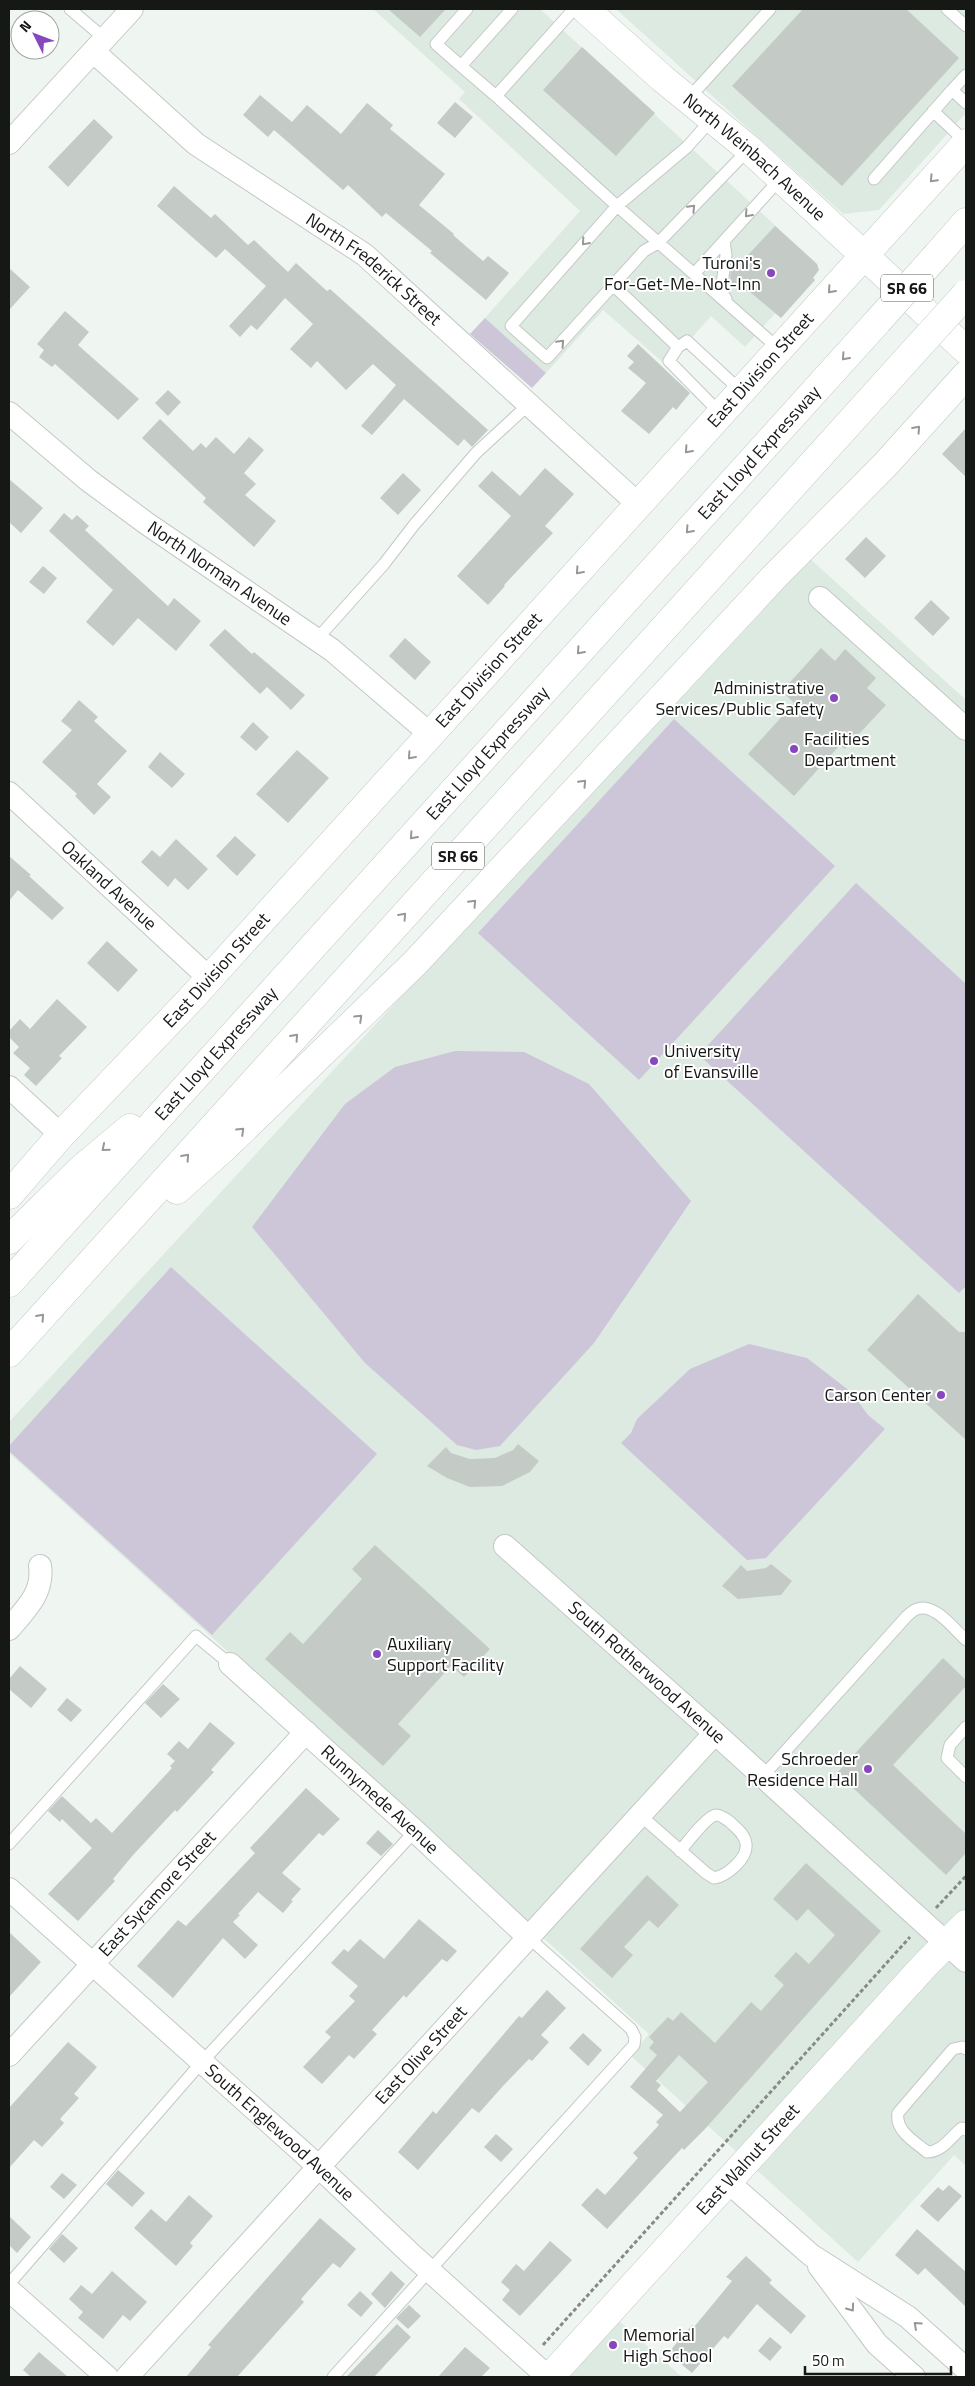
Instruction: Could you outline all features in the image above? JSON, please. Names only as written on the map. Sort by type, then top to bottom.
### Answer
[{"type":"main road","name":"North Weinbach Avenue","points":[[586,9],[711,120],[749,149],[966,350]]},
{"type":"main road","name":"East Division Street","points":[[9,1195],[61,1135],[209,978],[966,143]]},
{"type":"main road","name":"East Lloyd Expressway","points":[[9,1283],[966,222]]},
{"type":"main road","name":"SR 66","points":[[9,1353],[966,294]]},
{"type":"main road","points":[[63,1293],[227,1145],[415,963],[775,576],[884,464],[966,375]]},
{"type":"main road","points":[[9,1240],[81,1169],[210,1061]]},
{"type":"main road","name":"East Walnut Street","points":[[945,1943],[966,1913]]},
{"type":"main road","name":"East Walnut Street","points":[[549,2377],[945,1943],[966,1924]]},
{"type":"street","points":[[9,143],[132,9]]},
{"type":"street","name":"North Frederick Street","points":[[99,45],[196,144],[365,255],[639,505]]},
{"type":"street","name":"North Norman Avenue","points":[[9,413],[88,480],[146,523],[317,638],[430,734]]},
{"type":"street","points":[[820,598],[966,729]]},
{"type":"street","name":"Oakland Avenue","points":[[9,793],[209,978]]},
{"type":"street","points":[[9,1087],[61,1135]]},
{"type":"street","name":"South Rotherwood Avenue","points":[[505,1546],[715,1732],[966,1962]]},
{"type":"street","points":[[9,1629],[31,1604],[39,1589],[42,1576],[40,1566]]},
{"type":"street","name":"Runnymede Avenue","points":[[230,1664],[415,1831],[528,1937]]},
{"type":"street","name":"East Sycamore Street","points":[[9,2055],[306,1732]]},
{"type":"street","name":"East Olive Street","points":[[127,2377],[715,1732]]},
{"type":"street","name":"South Englewood Avenue","points":[[9,1889],[201,2063],[320,2167],[431,2272],[549,2377]]},
{"type":"street","points":[[728,2182],[812,2255],[908,2317],[966,2369]]},
{"type":"street","points":[[812,2255],[877,2344],[914,2377]]},
{"type":"street","points":[[9,2290],[107,2377]]},
{"type":"lane","points":[[70,9],[99,45]]},
{"type":"lane","points":[[467,9],[436,44],[658,243],[779,348]]},
{"type":"lane","points":[[461,66],[512,9]]},
{"type":"lane","points":[[496,96],[574,9]]},
{"type":"lane","points":[[688,99],[770,9]]},
{"type":"lane","points":[[947,9],[966,26]]},
{"type":"lane","points":[[874,179],[966,75]]},
{"type":"lane","points":[[952,90],[966,103]]},
{"type":"lane","points":[[933,112],[966,143]]},
{"type":"lane","points":[[711,120],[688,147],[617,206],[511,326],[547,358],[644,251],[658,243],[749,149]]},
{"type":"lane","points":[[694,274],[781,178]]},
{"type":"lane","points":[[724,241],[726,255],[721,291],[729,304]]},
{"type":"lane","points":[[613,285],[678,347]]},
{"type":"lane","points":[[721,414],[669,360],[678,347],[687,342],[741,390]]},
{"type":"lane","points":[[317,638],[384,564],[414,525],[476,453],[528,405]]},
{"type":"lane","points":[[763,1776],[907,1616],[916,1609],[925,1608],[934,1612],[966,1640]]},
{"type":"lane","points":[[9,1844],[196,1636],[230,1664]]},
{"type":"lane","points":[[966,1727],[950,1745],[948,1758],[966,1777]]},
{"type":"lane","points":[[640,1815],[680,1851],[714,1878],[727,1873],[745,1853],[746,1845],[740,1832],[724,1818],[716,1815],[709,1819],[680,1851]]},
{"type":"lane","points":[[9,2284],[201,2063],[415,1831]]},
{"type":"lane","points":[[333,2377],[431,2272],[634,2045],[635,2037],[631,2029],[528,1937]]},
{"type":"lane","points":[[966,2050],[962,2047],[953,2049],[898,2113],[897,2121],[900,2129],[927,2152],[934,2152],[941,2148],[962,2128],[966,2130]]},
{"type":"path","points":[[937,1908],[966,1876]]},
{"type":"path","points":[[539,2350],[912,1934]]},
{"type":"shaded area","points":[[373,9],[540,9],[815,262],[816,268],[745,347],[711,316],[667,366],[603,310],[546,373],[485,318],[580,211],[459,99],[465,92]]},
{"type":"shaded area","points":[[616,9],[966,9],[966,113],[879,210],[843,214]]},
{"type":"shaded area","points":[[485,318],[546,373],[532,388],[470,334]]},
{"type":"shaded area","name":"University of Evansville","points":[[807,556],[966,700],[966,2166],[954,2155],[858,2262],[630,2055],[649,2034],[9,1453],[9,1422]]},
{"type":"shaded area","points":[[674,719],[835,866],[639,1080],[478,933]]},
{"type":"shaded area","points":[[856,883],[966,984],[966,1286],[959,1293],[699,1055]]},
{"type":"shaded area","points":[[455,1051],[524,1052],[589,1084],[691,1201],[594,1343],[500,1446],[476,1450],[457,1445],[365,1363],[252,1227],[345,1104],[395,1067]]},
{"type":"shaded area","points":[[171,1267],[377,1454],[212,1635],[9,1451],[9,1446]]},
{"type":"shaded area","points":[[749,1344],[807,1358],[851,1392],[868,1415],[885,1429],[766,1558],[747,1560],[621,1443],[631,1433],[637,1419],[690,1369]]},
{"type":"shaded area","name":"Memorial High School","points":[[609,2312],[682,2377],[550,2377]]},
{"type":"building","points":[[388,9],[446,9],[420,37]]},
{"type":"building","points":[[803,9],[906,9],[959,58],[842,186],[732,86]]},
{"type":"building","points":[[582,47],[655,113],[616,156],[543,90]]},
{"type":"building","points":[[260,95],[292,122],[307,105],[341,134],[367,103],[393,125],[390,129],[445,174],[419,205],[483,261],[488,256],[509,273],[486,300],[430,253],[432,251],[386,213],[382,217],[348,185],[343,190],[274,130],[268,137],[243,115]]},
{"type":"building","points":[[455,102],[473,117],[455,138],[437,123]]},
{"type":"building","points":[[94,119],[113,137],[68,187],[48,167]]},
{"type":"building","points":[[174,186],[211,218],[215,214],[248,245],[254,240],[288,272],[296,263],[327,291],[330,289],[488,430],[472,447],[464,439],[458,446],[404,399],[372,435],[361,426],[396,385],[373,364],[346,390],[317,361],[311,368],[290,349],[313,324],[285,298],[257,330],[251,325],[240,337],[229,326],[266,286],[225,249],[216,258],[157,206]]},
{"type":"building","name":"Turoni's For-Get-Me-Not-Inn","points":[[775,226],[817,264],[819,270],[813,278],[815,280],[781,318],[750,292],[735,286],[729,287],[731,270],[734,270]]},
{"type":"building","points":[[9,268],[30,287],[9,310]]},
{"type":"building","points":[[65,311],[89,332],[78,345],[139,399],[118,420],[55,364],[52,367],[39,357],[44,350],[37,344]]},
{"type":"building","points":[[638,344],[690,393],[676,410],[673,407],[649,434],[621,411],[646,383],[628,368],[634,362],[627,356]]},
{"type":"building","points":[[168,390],[181,402],[168,416],[155,403]]},
{"type":"building","points":[[160,419],[193,451],[201,443],[206,448],[216,437],[234,454],[249,437],[264,450],[244,473],[256,484],[245,495],[276,521],[254,547],[203,502],[206,498],[142,438]]},
{"type":"building","points":[[966,428],[966,477],[942,454]]},
{"type":"building","points":[[545,468],[574,494],[545,526],[553,533],[504,585],[488,605],[457,576],[511,516],[478,486],[492,471],[520,496]]},
{"type":"building","points":[[403,473],[421,490],[398,515],[380,498]]},
{"type":"building","points":[[9,479],[43,508],[21,533],[9,522]]},
{"type":"building","points":[[64,513],[72,520],[77,515],[89,526],[85,530],[168,606],[174,598],[201,621],[176,651],[138,618],[113,646],[86,622],[113,590],[49,531]]},
{"type":"building","points":[[866,537],[886,556],[865,578],[845,559]]},
{"type":"building","points":[[43,566],[57,578],[44,594],[29,582]]},
{"type":"building","points":[[931,600],[950,618],[933,636],[914,618]]},
{"type":"building","points":[[225,629],[252,654],[254,652],[305,695],[291,710],[267,687],[260,694],[209,645]]},
{"type":"building","points":[[405,638],[431,662],[415,680],[389,656]]},
{"type":"building","points":[[821,648],[835,661],[845,649],[876,678],[867,688],[886,705],[845,749],[840,745],[794,796],[748,754],[794,703],[782,691]]},
{"type":"building","points":[[79,700],[98,717],[94,721],[127,751],[97,784],[111,797],[94,815],[75,796],[77,794],[42,762],[72,730],[61,721]]},
{"type":"building","points":[[253,722],[269,737],[256,751],[240,737]]},
{"type":"building","points":[[297,750],[329,778],[288,823],[256,794]]},
{"type":"building","points":[[160,752],[185,774],[172,788],[148,767]]},
{"type":"building","points":[[235,836],[256,855],[237,876],[216,856]]},
{"type":"building","points":[[176,839],[208,869],[188,890],[175,878],[168,887],[141,862],[152,850],[160,857]]},
{"type":"building","points":[[9,856],[64,908],[52,920],[18,890],[9,901]]},
{"type":"building","points":[[107,941],[138,970],[118,992],[87,963]]},
{"type":"building","points":[[57,999],[87,1027],[59,1056],[62,1058],[36,1086],[24,1075],[30,1068],[13,1053],[19,1047],[9,1037],[9,1031],[20,1019],[30,1029]]},
{"type":"building","name":"Carson Center","points":[[918,1294],[959,1332],[966,1332],[966,1440],[867,1350]]},
{"type":"building","points":[[518,1444],[539,1461],[530,1472],[502,1486],[470,1487],[447,1478],[427,1466],[446,1447],[451,1453],[470,1459],[495,1458],[513,1450]]},
{"type":"building","name":"Auxiliary Support Facility","points":[[375,1545],[490,1649],[464,1677],[451,1666],[398,1724],[411,1736],[383,1766],[265,1659],[290,1632],[303,1644],[362,1579],[352,1569]]},
{"type":"building","points":[[771,1564],[792,1581],[781,1595],[738,1599],[722,1586],[741,1565],[747,1571],[766,1568]]},
{"type":"building","name":"Schroeder Residence Hall","points":[[943,1658],[966,1680],[966,1686],[893,1765],[966,1834],[966,1853],[946,1875],[837,1773]]},
{"type":"building","points":[[20,1666],[47,1689],[31,1708],[9,1689],[9,1679]]},
{"type":"building","points":[[163,1684],[180,1699],[161,1718],[145,1703]]},
{"type":"building","points":[[67,1698],[82,1710],[71,1722],[57,1710]]},
{"type":"building","points":[[210,1722],[235,1743],[211,1770],[214,1772],[134,1854],[113,1879],[115,1881],[78,1921],[48,1894],[92,1848],[62,1819],[60,1822],[48,1811],[62,1796],[91,1823],[96,1818],[112,1833],[172,1768],[170,1766],[175,1761],[167,1754],[179,1741],[188,1749]]},
{"type":"building","points":[[306,1788],[340,1819],[323,1836],[319,1833],[282,1873],[301,1889],[283,1913],[258,1892],[233,1922],[258,1945],[245,1959],[223,1938],[173,1998],[137,1966],[178,1920],[186,1926],[255,1853],[250,1848]]},
{"type":"building","points":[[378,1830],[393,1844],[381,1856],[366,1843]]},
{"type":"building","points":[[806,1863],[881,1931],[705,2129],[684,2150],[682,2148],[607,2229],[581,2205],[597,2188],[605,2195],[638,2158],[633,2153],[659,2125],[656,2122],[663,2115],[630,2087],[657,2055],[649,2048],[654,2042],[649,2037],[668,2017],[673,2021],[681,2012],[715,2043],[751,2002],[761,2011],[784,1985],[774,1976],[796,1952],[809,1964],[835,1935],[808,1909],[797,1921],[773,1899]],"holes":[[[679,2055],[708,2082],[680,2112],[657,2090],[661,2085],[656,2081]]]},
{"type":"building","points":[[647,1875],[679,1905],[658,1928],[649,1920],[624,1947],[633,1955],[612,1978],[580,1949]]},
{"type":"building","points":[[419,1919],[457,1951],[447,1962],[442,1959],[406,1998],[404,1995],[372,2030],[377,2034],[354,2059],[349,2055],[322,2084],[303,2067],[331,2037],[325,2032],[355,2001],[349,1996],[358,1986],[331,1963],[344,1949],[348,1952],[360,1939],[384,1959]]},
{"type":"building","points":[[9,1932],[41,1962],[9,1997]]},
{"type":"building","points":[[547,1990],[566,2008],[541,2035],[549,2042],[532,2061],[529,2059],[479,2113],[472,2108],[418,2170],[398,2152],[433,2111],[436,2114],[519,2016],[522,2018]]},
{"type":"building","points":[[583,2033],[602,2050],[588,2066],[569,2048]]},
{"type":"building","points":[[68,2042],[97,2067],[74,2094],[79,2098],[60,2119],[64,2123],[42,2147],[34,2140],[9,2168],[9,2108]]},
{"type":"building","points":[[496,2134],[513,2149],[501,2162],[484,2147]]},
{"type":"building","points":[[118,2170],[145,2193],[132,2207],[106,2184]]},
{"type":"building","points":[[62,2173],[77,2185],[64,2199],[50,2187]]},
{"type":"building","points":[[949,2185],[962,2196],[938,2222],[920,2206],[938,2187],[943,2191]]},
{"type":"building","points":[[189,2195],[213,2216],[190,2243],[193,2246],[176,2266],[134,2228],[151,2209],[166,2222]]},
{"type":"building","points":[[9,2216],[31,2237],[17,2253],[9,2245]]},
{"type":"building","points":[[320,2218],[356,2249],[340,2268],[333,2263],[301,2299],[304,2302],[237,2377],[186,2377],[211,2347],[208,2345]]},
{"type":"building","points":[[917,2229],[966,2272],[966,2307],[925,2268],[918,2275],[895,2255]]},
{"type":"building","points":[[62,2234],[78,2248],[64,2263],[49,2249]]},
{"type":"building","points":[[550,2241],[572,2260],[520,2316],[502,2300],[510,2290],[501,2282],[516,2264],[524,2271]]},
{"type":"building","points":[[746,2256],[772,2280],[769,2283],[806,2316],[791,2334],[757,2304],[728,2339],[724,2336],[692,2373],[668,2353],[692,2325],[694,2327],[732,2281],[726,2277]]},
{"type":"building","points":[[112,2271],[147,2302],[130,2321],[123,2315],[103,2339],[78,2318],[83,2312],[69,2299],[81,2285],[92,2294]]},
{"type":"building","points":[[391,2271],[405,2284],[385,2308],[371,2294]]},
{"type":"building","points":[[360,2291],[373,2303],[361,2317],[347,2305]]},
{"type":"building","points":[[409,2305],[421,2316],[408,2329],[396,2318]]},
{"type":"building","points":[[397,2324],[411,2337],[374,2377],[346,2377]]},
{"type":"building","points":[[770,2337],[782,2347],[770,2361],[758,2351]]},
{"type":"building","points":[[465,2347],[490,2368],[481,2377],[438,2377]]},
{"type":"building","points":[[39,2352],[68,2377],[31,2377],[23,2370]]},
{"type":"place","name":"Turoni's For-Get-Me-Not-Inn","points":[[771,273]]},
{"type":"place","name":"Administrative Services/Public Safety","points":[[834,698]]},
{"type":"place","name":"Facilities Department","points":[[794,749]]},
{"type":"place","name":"University of Evansville","points":[[654,1061]]},
{"type":"place","name":"Carson Center","points":[[941,1395]]},
{"type":"place","name":"Auxiliary Support Facility","points":[[377,1654]]},
{"type":"place","name":"Schroeder Residence Hall","points":[[868,1769]]},
{"type":"place","name":"Memorial High School","points":[[613,2345]]}]
